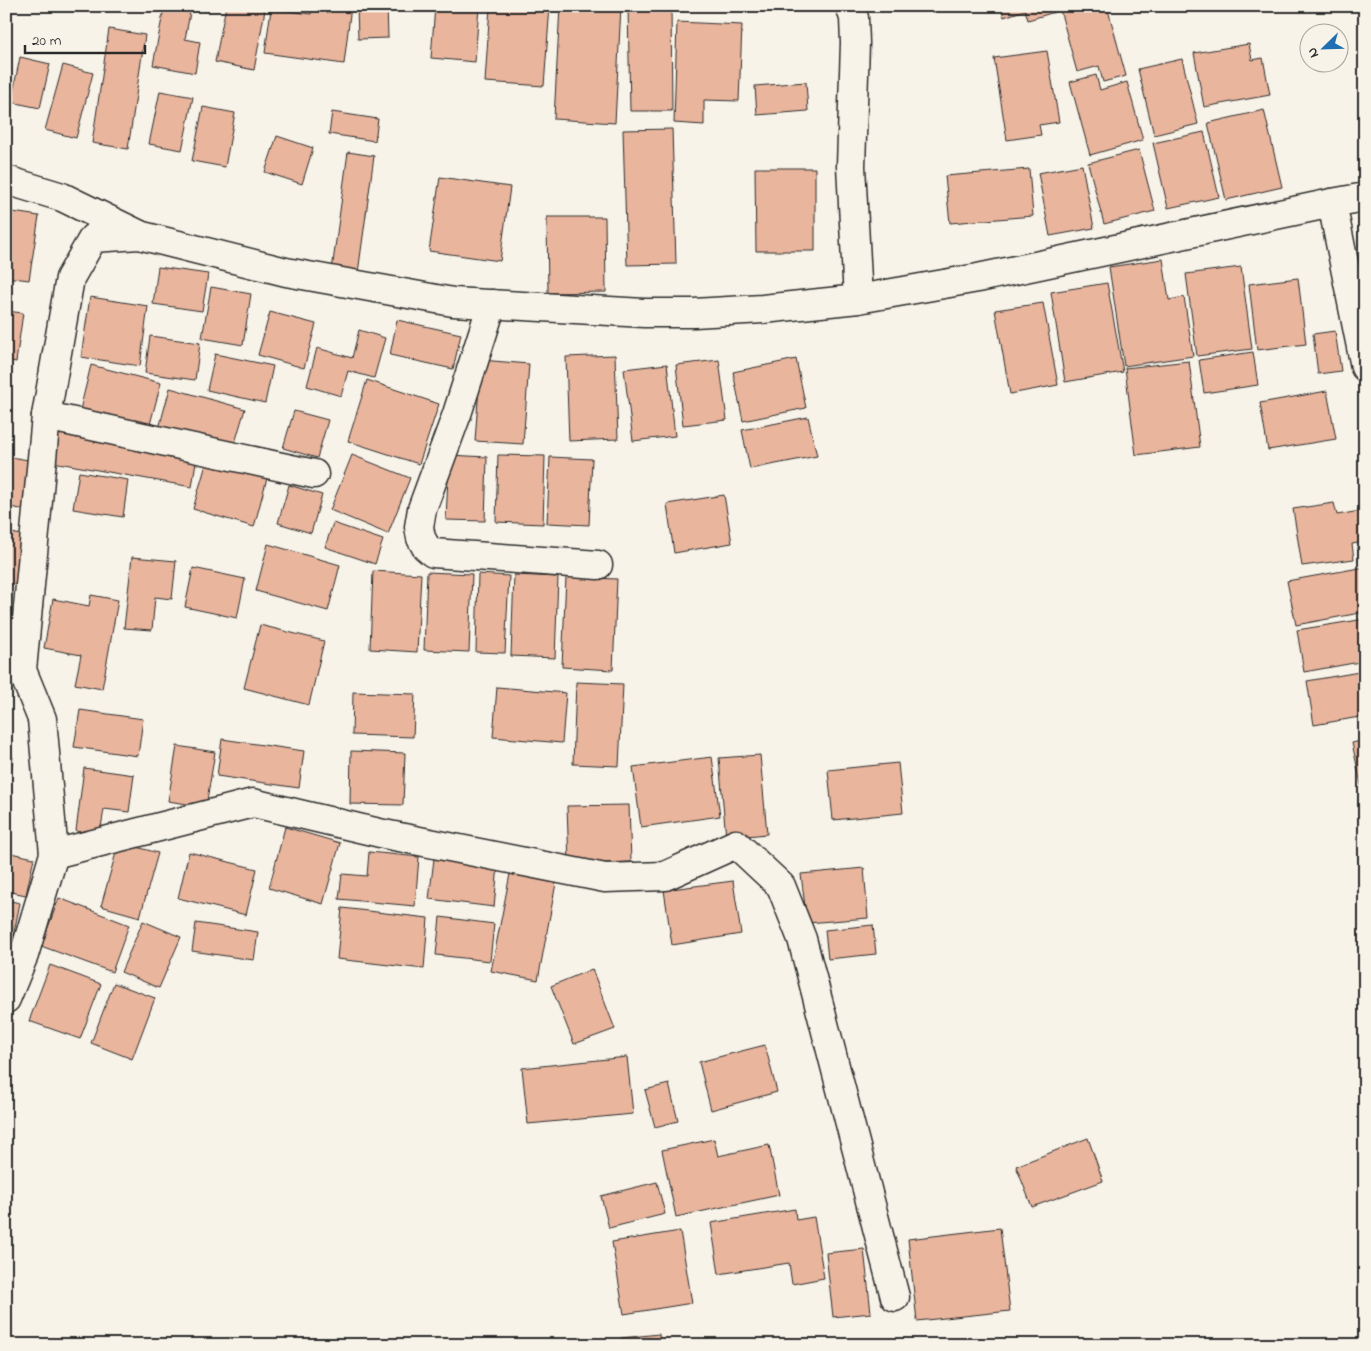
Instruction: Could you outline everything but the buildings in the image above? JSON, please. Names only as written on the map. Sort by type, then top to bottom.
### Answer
[{"type":"street","points":[[850,6],[854,18],[855,43],[851,166],[858,299]]},
{"type":"street","points":[[6,180],[62,197],[139,235],[286,272],[453,302],[644,313],[694,313],[763,309],[858,299],[978,278],[1365,197]]},
{"type":"street","points":[[1332,203],[1365,367]]},
{"type":"street","points":[[6,999],[24,955],[54,854],[42,718],[22,670],[46,416],[70,278],[93,238],[139,235]]},
{"type":"street","points":[[492,304],[457,414],[422,509],[419,527],[421,538],[426,547],[433,553],[598,565]]},
{"type":"street","points":[[46,416],[314,474]]},
{"type":"street","points":[[54,854],[253,803],[384,834],[605,878],[665,876],[736,844],[781,886],[802,939],[895,1297]]}]
